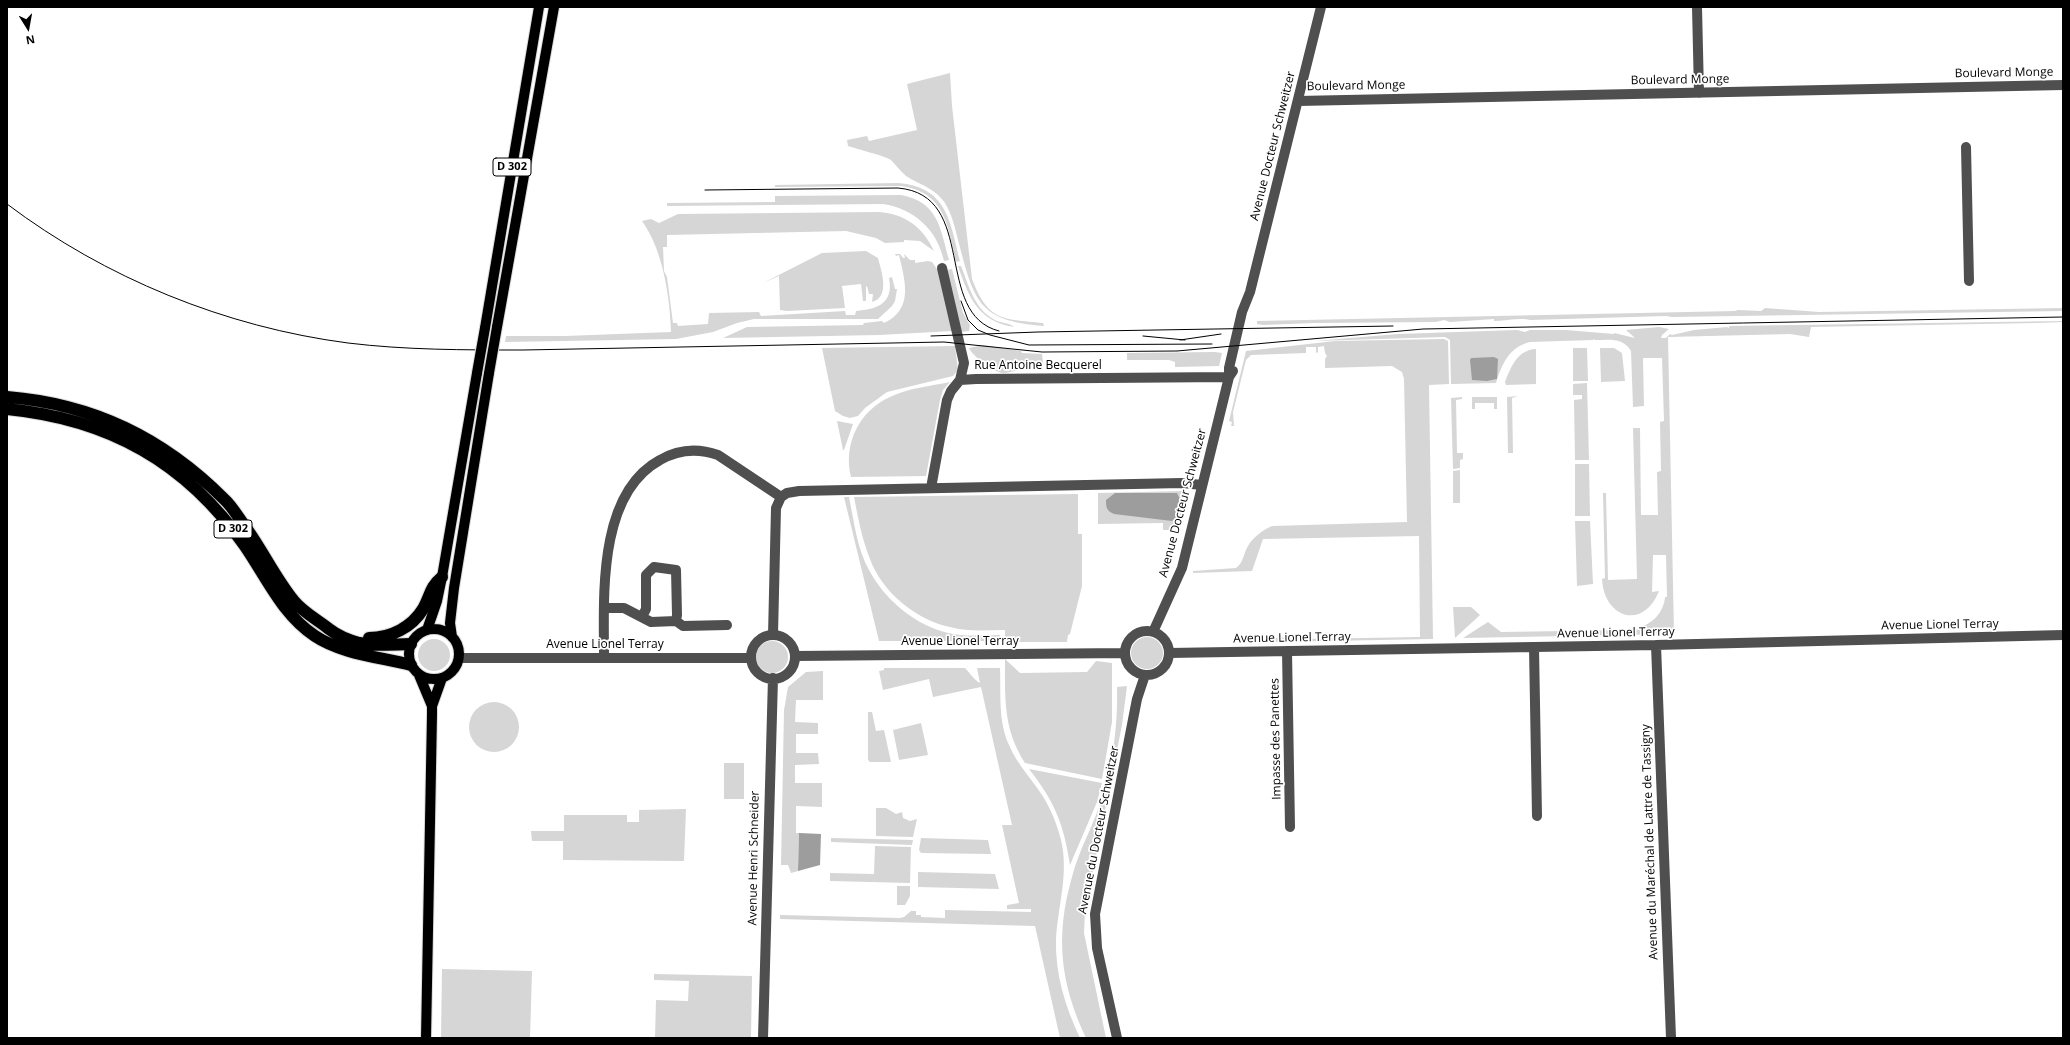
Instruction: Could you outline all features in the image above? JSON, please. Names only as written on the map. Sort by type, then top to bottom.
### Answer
[{"type":"highway","name":"D 302","points":[[7,397],[33,400],[68,407],[107,419],[140,434],[166,450],[190,468],[225,500],[259,545],[294,601],[317,621],[330,629],[334,634],[360,643],[411,644]]},
{"type":"highway","name":"D 302","points":[[7,409],[34,412],[72,420],[103,430],[158,458],[181,475],[215,507],[232,528],[274,594],[293,618],[316,637],[345,649],[411,665]]},
{"type":"highway","points":[[330,629],[361,638],[382,637],[400,630],[416,618],[423,609],[433,584],[442,577]]},
{"type":"main road","name":"D 302","points":[[427,630],[442,577],[539,7]]},
{"type":"main road","name":"D 302","points":[[452,637],[450,622],[454,588],[489,373],[554,7]]},
{"type":"main road","points":[[420,675],[430,680],[442,678],[453,671],[459,658],[459,651],[452,637],[440,630],[427,630],[414,638],[408,651],[411,665],[420,675],[432,706]]},
{"type":"main road","points":[[426,1038],[432,706],[442,678]]},
{"type":"street","name":"Avenue Docteur Schweitzer","points":[[1154,632],[1182,568],[1229,377],[1234,368],[1248,313],[1250,292],[1321,7]]},
{"type":"street","points":[[1697,7],[1699,93]]},
{"type":"street","name":"Boulevard Monge","points":[[1298,101],[2063,85]]},
{"type":"street","points":[[1966,147],[1969,281]]},
{"type":"street","points":[[942,268],[964,363],[960,380]]},
{"type":"street","name":"Rue Antoine Becquerel","points":[[931,488],[948,400],[951,391],[960,380],[976,378],[1229,377]]},
{"type":"street","points":[[604,658],[604,587],[608,552],[617,518],[628,492],[636,480],[655,462],[666,456],[689,450],[707,452],[718,456],[781,497]]},
{"type":"street","points":[[773,635],[776,508],[781,497],[787,493],[799,491],[1182,483],[1202,485]]},
{"type":"street","points":[[642,617],[646,609],[646,575],[654,567],[676,570],[676,621]]},
{"type":"street","points":[[604,608],[624,608],[651,622],[676,621],[683,626],[727,625]]},
{"type":"street","points":[[1147,631],[1154,632],[1163,638],[1169,653],[1164,667],[1159,672],[1145,675],[1133,670],[1126,659],[1125,653],[1129,640],[1134,635],[1147,631]]},
{"type":"street","points":[[773,635],[786,639],[794,650],[795,656],[790,670],[785,674],[773,678],[760,674],[752,664],[751,658],[755,644],[764,637],[773,635]]},
{"type":"street","name":"Avenue Lionel Terray","points":[[1169,653],[1656,645],[2063,635]]},
{"type":"street","name":"Avenue du Maréchal de Lattre de Tassigny","points":[[1656,645],[1671,1038]]},
{"type":"street","points":[[1534,647],[1537,816]]},
{"type":"street","name":"Impasse des Panettes","points":[[1287,651],[1290,827]]},
{"type":"street","name":"Avenue Lionel Terray","points":[[795,656],[1125,653]]},
{"type":"street","name":"Avenue Lionel Terray","points":[[459,658],[751,658]]},
{"type":"street","name":"Avenue du Docteur Schweitzer","points":[[1117,1038],[1097,948],[1095,914],[1137,699],[1145,675]]},
{"type":"street","name":"Avenue Henri Schneider","points":[[763,1038],[773,678]]},
{"type":"shaded area","points":[[950,73],[952,106],[972,279],[984,303],[998,315],[1017,320],[1043,323],[1044,326],[1005,319],[992,312],[982,304],[969,278],[953,221],[945,203],[941,198],[932,190],[906,176],[888,158],[848,146],[847,140],[867,136],[869,141],[917,130],[907,84]]},
{"type":"shaded area","points":[[898,183],[914,186],[927,191],[937,199],[944,208],[949,220],[960,261],[956,262],[947,224],[936,203],[927,195],[916,190],[901,186],[775,187],[775,185]]},
{"type":"shaded area","points":[[901,195],[913,198],[923,203],[936,218],[949,260],[944,261],[936,239],[922,222],[905,211],[883,204],[667,206],[667,203],[775,202],[775,196]]},
{"type":"shaded area","points":[[879,212],[897,216],[912,223],[924,235],[934,251],[920,241],[904,240],[904,242],[885,243],[876,238],[846,231],[667,235],[667,247],[663,247],[664,271],[667,277],[673,323],[677,323],[678,326],[708,324],[709,313],[759,312],[761,316],[845,311],[846,315],[855,315],[856,311],[871,309],[882,304],[889,294],[889,278],[892,277],[895,289],[897,289],[895,301],[892,306],[878,319],[754,319],[737,323],[713,332],[676,339],[505,342],[506,336],[565,336],[671,332],[669,304],[664,274],[655,246],[642,221],[651,219],[659,223],[678,214]]},
{"type":"shaded area","points":[[866,251],[878,258],[883,283],[881,295],[878,299],[872,302],[873,294],[869,294],[867,286],[866,301],[863,301],[861,284],[842,286],[845,308],[787,311],[780,310],[779,276],[763,283],[822,253]]},
{"type":"shaded area","points":[[895,254],[900,254],[903,258],[905,258],[904,254],[910,260],[915,260],[915,263],[928,261],[932,262],[939,272],[953,331],[879,335],[723,338],[747,327],[863,325],[864,323],[882,321],[884,323],[894,317],[904,302],[905,284],[899,255],[896,256]]},
{"type":"shaded area","points":[[958,266],[961,266],[973,296],[982,310],[995,320],[1014,327],[1002,324],[983,314],[971,298]]},
{"type":"shaded area","points":[[952,269],[963,313],[970,325],[969,331],[960,332],[947,270]]},
{"type":"shaded area","points":[[1765,308],[1819,312],[2063,308],[2063,311],[1666,316],[1530,320],[1517,319],[1494,321],[1494,319],[1450,322],[1444,320],[1436,322],[1257,324],[1257,321],[1738,310],[1761,311]]},
{"type":"shaded area","points":[[2063,321],[2037,323],[1811,327],[1809,337],[1790,334],[1668,337],[1674,634],[1463,638],[1488,622],[1501,632],[1642,629],[1640,627],[1650,623],[1660,612],[1663,607],[1665,597],[1667,597],[1666,555],[1653,555],[1652,592],[1659,591],[1652,604],[1644,611],[1634,615],[1625,615],[1610,603],[1604,592],[1602,579],[1605,578],[1603,493],[1606,493],[1608,580],[1637,579],[1633,428],[1640,428],[1641,515],[1658,515],[1657,472],[1661,471],[1660,422],[1664,421],[1662,358],[1643,358],[1644,406],[1633,407],[1631,351],[1624,343],[1620,341],[1593,339],[1530,342],[1523,344],[1507,357],[1496,383],[1451,384],[1450,340],[1445,337],[1314,341],[1398,334],[1517,330],[1525,332],[1530,330],[1566,330],[1614,333],[1635,338],[1626,330],[1659,327],[1669,329],[1662,335],[1661,338],[1666,338],[1670,334],[1672,335],[1694,330],[1729,328],[1729,326]]},
{"type":"shaded area","points":[[1444,339],[1448,341],[1449,384],[1429,385],[1433,639],[1273,642],[1273,638],[1294,637],[1296,635],[1303,635],[1304,639],[1420,637],[1419,536],[1263,539],[1252,571],[1193,573],[1193,571],[1236,568],[1241,563],[1246,549],[1252,540],[1272,526],[1407,522],[1404,379],[1402,372],[1392,366],[1325,368],[1325,359],[1327,356],[1324,346],[1318,347],[1318,352],[1316,353],[1316,347],[1306,347],[1306,353],[1251,355],[1246,360],[1233,412],[1234,426],[1231,426],[1232,422],[1229,421],[1246,351],[1335,341]]},
{"type":"shaded area","points":[[983,345],[1021,351],[1022,353],[1042,354],[1043,363],[1017,363],[1019,370],[1002,373],[984,363],[974,355],[969,348]]},
{"type":"shaded area","points":[[955,346],[958,370],[953,376],[887,392],[865,408],[858,416],[850,418],[835,411],[822,348]]},
{"type":"shaded area","points":[[1573,348],[1587,348],[1588,381],[1573,381]]},
{"type":"shaded area","points":[[1600,348],[1614,348],[1622,353],[1625,381],[1601,382]]},
{"type":"shaded area","points":[[1536,349],[1536,384],[1506,385],[1505,382],[1512,365],[1519,356],[1524,352]]},
{"type":"shaded area","points":[[1127,353],[1222,353],[1219,366],[1175,367],[1175,362],[1169,360],[1127,360]]},
{"type":"shaded area","points":[[1494,357],[1498,359],[1497,379],[1487,381],[1472,380],[1471,358]]},
{"type":"shaded area","points":[[950,382],[943,390],[940,400],[926,476],[851,477],[849,453],[852,441],[862,420],[870,411],[879,403],[897,394],[912,389]]},
{"type":"shaded area","points":[[1587,383],[1589,460],[1575,460],[1574,400],[1582,399],[1582,395],[1573,395],[1573,384]]},
{"type":"shaded area","points":[[1518,396],[1512,398],[1513,453],[1508,453],[1507,397]]},
{"type":"shaded area","points":[[1462,397],[1462,399],[1456,400],[1457,453],[1463,453],[1463,459],[1460,460],[1460,468],[1453,469],[1451,398]]},
{"type":"shaded area","points":[[1472,397],[1497,397],[1497,409],[1494,409],[1494,403],[1475,403],[1475,409],[1472,409]]},
{"type":"shaded area","points":[[837,421],[853,424],[844,450],[843,450]]},
{"type":"shaded area","points":[[1575,464],[1589,464],[1590,516],[1575,516]]},
{"type":"shaded area","points":[[1460,470],[1460,503],[1453,503],[1453,471]]},
{"type":"shaded area","points":[[1182,491],[1186,493],[1179,525],[1174,524],[1173,530],[1163,530],[1163,523],[1098,524],[1098,493]]},
{"type":"shaded area","points":[[1115,493],[1177,493],[1180,499],[1178,517],[1172,521],[1114,514],[1107,509],[1106,500]]},
{"type":"shaded area","points":[[1078,494],[1078,534],[1082,534],[1082,586],[1067,642],[1005,642],[1005,630],[957,629],[937,623],[913,611],[892,593],[875,571],[865,544],[854,497]]},
{"type":"shaded area","points":[[844,497],[849,497],[856,535],[865,562],[876,581],[892,601],[902,610],[924,624],[936,629],[961,635],[1000,635],[1000,641],[879,641]]},
{"type":"shaded area","points":[[1575,521],[1590,521],[1593,584],[1577,586]]},
{"type":"shaded area","points":[[1453,607],[1471,607],[1480,615],[1455,638]]},
{"type":"shaded area","points":[[1144,637],[1150,637],[1160,644],[1163,653],[1162,659],[1156,666],[1150,669],[1144,669],[1134,662],[1131,656],[1131,650],[1138,640]]},
{"type":"shaded area","points":[[431,639],[437,639],[447,646],[450,655],[449,661],[443,668],[437,671],[431,671],[421,664],[418,658],[418,652],[425,642]]},
{"type":"shaded area","points":[[769,641],[775,641],[785,648],[788,657],[787,663],[781,670],[775,673],[769,673],[759,666],[756,660],[756,654],[763,644]]},
{"type":"shaded area","points":[[1005,659],[1020,673],[1087,672],[1096,661],[1112,663],[1112,722],[1102,779],[1025,763],[1018,750],[1009,725],[1005,687]]},
{"type":"shaded area","points":[[884,668],[965,668],[980,683],[977,668],[1000,668],[1001,707],[1005,736],[1016,758],[1048,806],[1056,822],[1061,840],[1064,865],[1056,939],[1057,965],[1062,990],[1080,1038],[1060,1038],[1035,926],[780,919],[780,915],[900,918],[904,917],[911,911],[916,911],[916,915],[921,915],[921,917],[945,918],[945,910],[1031,912],[1031,909],[1007,909],[1007,905],[1019,903],[1002,825],[1012,825],[981,687],[933,697],[929,679],[883,690],[879,671],[884,670]]},
{"type":"shaded area","points":[[823,671],[823,700],[796,700],[795,722],[818,723],[818,734],[796,734],[796,753],[818,753],[819,764],[795,765],[795,783],[822,783],[822,807],[796,806],[796,833],[799,833],[798,871],[791,873],[788,865],[781,865],[784,710],[788,687],[806,672]]},
{"type":"shaded area","points":[[1127,686],[1122,725],[1085,911],[1084,933],[1106,1038],[1086,1038],[1070,998],[1066,978],[1063,959],[1063,919],[1075,867],[1099,808],[1106,784],[1116,729],[1117,687]]},
{"type":"shaded area","points":[[494,702],[503,704],[512,709],[517,718],[519,727],[517,736],[512,745],[503,750],[494,752],[485,750],[476,745],[471,736],[469,727],[471,718],[476,709],[485,704]]},
{"type":"shaded area","points":[[868,712],[872,712],[876,731],[884,730],[891,762],[870,762],[868,760]]},
{"type":"shaded area","points":[[921,723],[928,755],[899,760],[893,730]]},
{"type":"shaded area","points":[[724,763],[744,763],[744,799],[724,799]]},
{"type":"shaded area","points":[[1029,769],[1102,783],[1097,802],[1070,865],[1065,838],[1057,814],[1046,792]]},
{"type":"shaded area","points":[[876,808],[886,808],[896,814],[902,812],[903,818],[910,821],[917,819],[913,837],[876,836]]},
{"type":"shaded area","points":[[686,809],[684,861],[563,860],[563,841],[532,841],[531,831],[564,831],[564,815],[627,815],[627,822],[639,822],[639,810]]},
{"type":"shaded area","points":[[799,833],[821,834],[820,865],[798,871]]},
{"type":"shaded area","points":[[831,838],[913,840],[912,845],[831,842]]},
{"type":"shaded area","points":[[921,838],[988,840],[991,854],[921,853],[919,850]]},
{"type":"shaded area","points":[[875,846],[911,847],[910,883],[830,881],[830,873],[874,874]]},
{"type":"shaded area","points":[[918,872],[995,874],[999,889],[918,887]]},
{"type":"shaded area","points":[[897,886],[910,886],[910,896],[905,905],[897,905]]},
{"type":"shaded area","points":[[442,969],[532,971],[530,1038],[441,1038]]},
{"type":"shaded area","points":[[654,974],[752,976],[751,1038],[655,1038],[656,1000],[688,1001],[689,981],[654,980]]},
{"type":"tram line","points":[[705,190],[898,188],[923,195],[939,211],[948,232],[959,280],[966,302],[979,320],[999,331]]},
{"type":"tram line","points":[[7,204],[45,231],[84,255],[168,295],[212,312],[257,325],[302,335],[348,343],[413,348],[523,350],[944,342],[1042,352],[1177,351],[1423,329],[2063,317]]},
{"type":"tram line","points":[[961,301],[968,320],[978,330],[990,335],[1029,345],[1212,344]]},
{"type":"tram line","points":[[931,336],[1038,332],[1393,326]]},
{"type":"tram line","points":[[1180,340],[1221,334]]},
{"type":"tram line","points":[[1143,336],[1185,340]]}]
